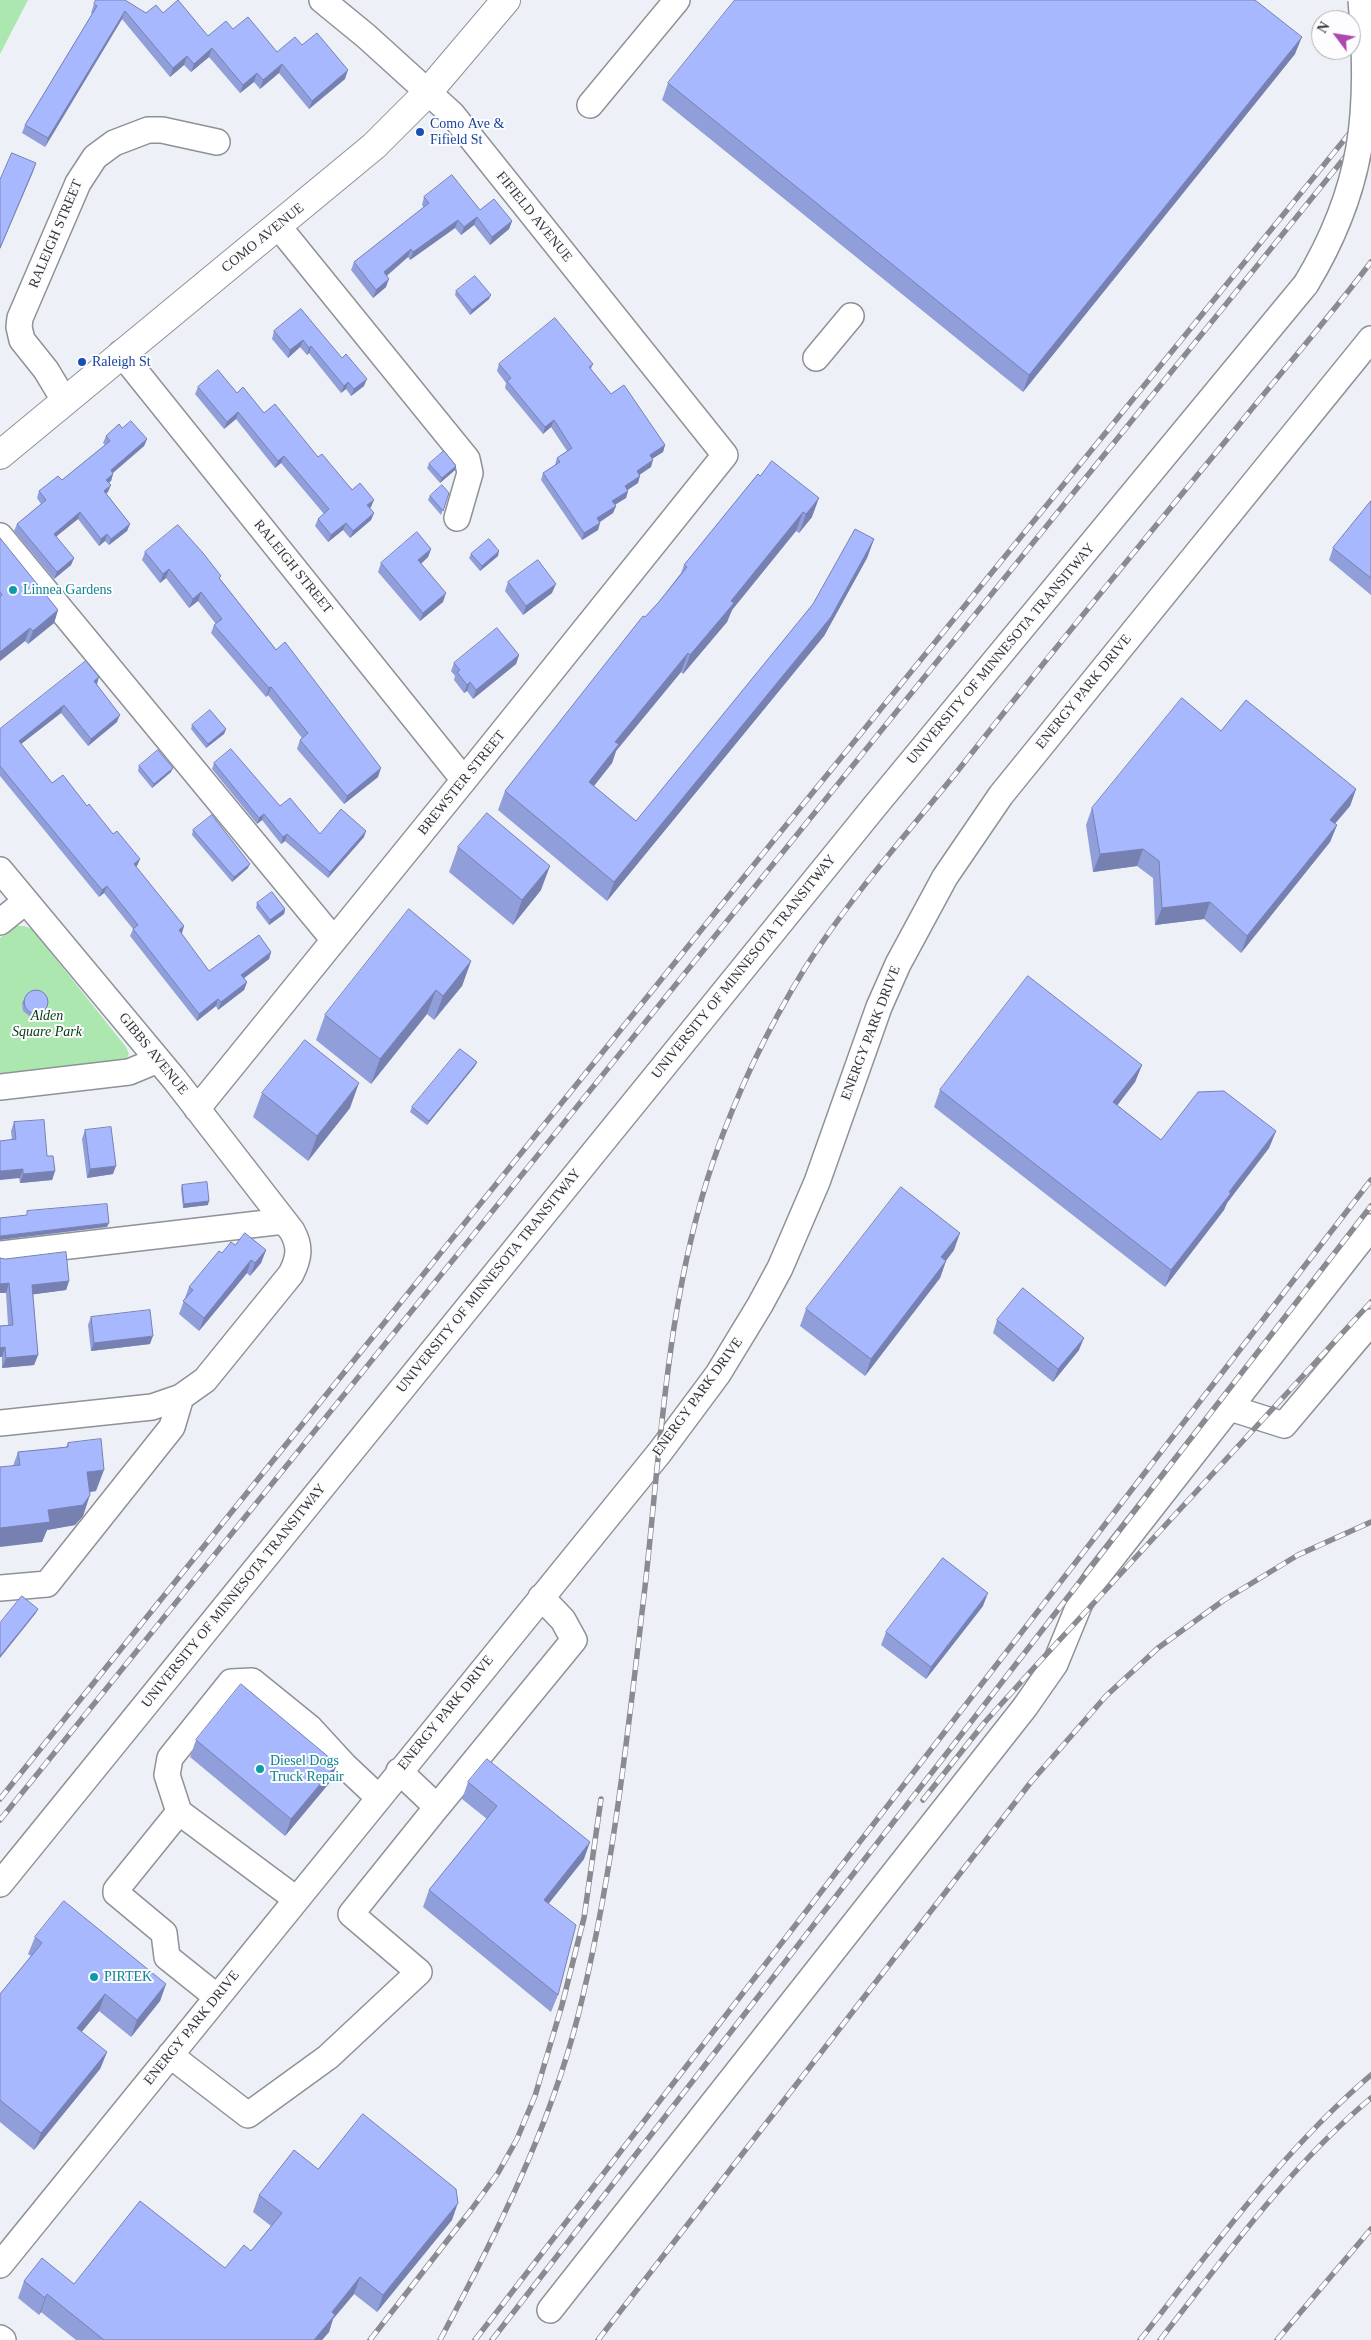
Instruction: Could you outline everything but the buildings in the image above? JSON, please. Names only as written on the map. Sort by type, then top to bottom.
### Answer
[{"type":"main road","name":"COMO AVENUE","points":[[0,455],[64,400],[374,146],[428,92],[506,0]]},
{"type":"street","name":"FIFIELD AVENUE","points":[[322,0],[452,114],[725,455]]},
{"type":"street","points":[[590,105],[677,0]]},
{"type":"street","name":"UNIVERSITY OF MINNESOTA TRANSITWAY","points":[[0,1884],[875,806],[1306,284],[1326,251],[1342,216],[1357,174],[1363,145],[1369,75],[1361,0]]},
{"type":"street","name":"RALEIGH STREET","points":[[64,400],[46,370],[22,340],[19,327],[20,318],[83,173],[104,149],[124,137],[148,130],[162,130],[217,142]]},
{"type":"street","points":[[278,226],[467,459],[470,472],[457,518]]},
{"type":"street","points":[[816,358],[850,316]]},
{"type":"street","name":"ENERGY PARK DRIVE","points":[[0,2265],[686,1419],[718,1374],[760,1306],[780,1268],[817,1182],[879,1007],[898,964],[945,877],[1001,795],[1371,339]]},
{"type":"street","name":"RALEIGH STREET","points":[[121,353],[464,780]]},
{"type":"street","name":"BREWSTER STREET","points":[[197,1109],[725,455]]},
{"type":"street","points":[[0,536],[334,940]]},
{"type":"street","name":"GIBBS AVENUE","points":[[0,870],[158,1060],[284,1221],[299,1244],[297,1261],[291,1274],[205,1380],[181,1397]]},
{"type":"street","points":[[0,922],[26,901]]},
{"type":"street","points":[[0,1087],[129,1072],[158,1060]]},
{"type":"street","points":[[0,1254],[284,1221]]},
{"type":"street","points":[[550,2310],[1025,1707],[1055,1664],[1080,1603],[1096,1578],[1371,1227]]},
{"type":"street","points":[[1230,1408],[1284,1425],[1371,1322]]},
{"type":"street","points":[[0,1423],[152,1407],[181,1397]]},
{"type":"street","points":[[0,1588],[47,1584],[172,1427],[181,1397]]},
{"type":"street","points":[[170,2055],[248,2115],[328,2057],[418,1972],[352,1914],[574,1640],[563,1620],[541,1597]]},
{"type":"street","points":[[296,1899],[180,1812],[167,1775],[170,1758],[231,1682],[252,1681],[310,1728],[344,1765],[378,1797]]},
{"type":"street","points":[[399,1771],[437,1807]]},
{"type":"street","points":[[180,1812],[116,1890],[116,1893],[164,1933],[167,1957],[217,1997]]},
{"type":"green space","points":[[0,0],[28,0],[0,54]]},
{"type":"green space","name":"Alden Square Park","points":[[14,926],[24,926],[32,929],[126,1047],[129,1054],[125,1061],[0,1079],[0,938]]},
{"type":"railway","points":[[0,1799],[748,872],[1371,107]]},
{"type":"railway","points":[[0,1820],[1371,125]]},
{"type":"railway","points":[[440,2340],[481,2262],[519,2182],[552,2100],[578,2016],[601,1910],[618,1803],[645,1587],[661,1424],[676,1317],[698,1211],[714,1159],[743,1085],[778,1014],[805,968],[840,917],[1131,555],[1371,262]]},
{"type":"railway","points":[[475,2340],[1371,1180]]},
{"type":"railway","points":[[492,2340],[1371,1206]]},
{"type":"railway","points":[[923,1800],[985,1722],[1371,1302]]},
{"type":"railway","points":[[598,2340],[1031,1782],[1106,1696],[1158,1648],[1224,1600],[1298,1555],[1371,1522]]},
{"type":"railway","points":[[370,2340],[471,2210],[498,2173],[517,2139],[535,2096],[562,2005],[584,1918],[601,1799]]},
{"type":"railway","points":[[1140,2340],[1221,2236],[1278,2168],[1338,2104],[1371,2075]]},
{"type":"railway","points":[[1160,2340],[1234,2244],[1286,2182],[1341,2125],[1371,2098]]},
{"type":"railway","points":[[1277,2340],[1371,2229]]},
{"type":"place","name":"Como Ave & Fifield St","points":[[420,132]]},
{"type":"place","name":"Raleigh St","points":[[82,362]]},
{"type":"place","name":"Linnea Gardens","points":[[13,590]]},
{"type":"place","name":"Diesel Dogs Truck Repair","points":[[260,1769]]},
{"type":"place","name":"PIRTEK","points":[[94,1977]]}]
